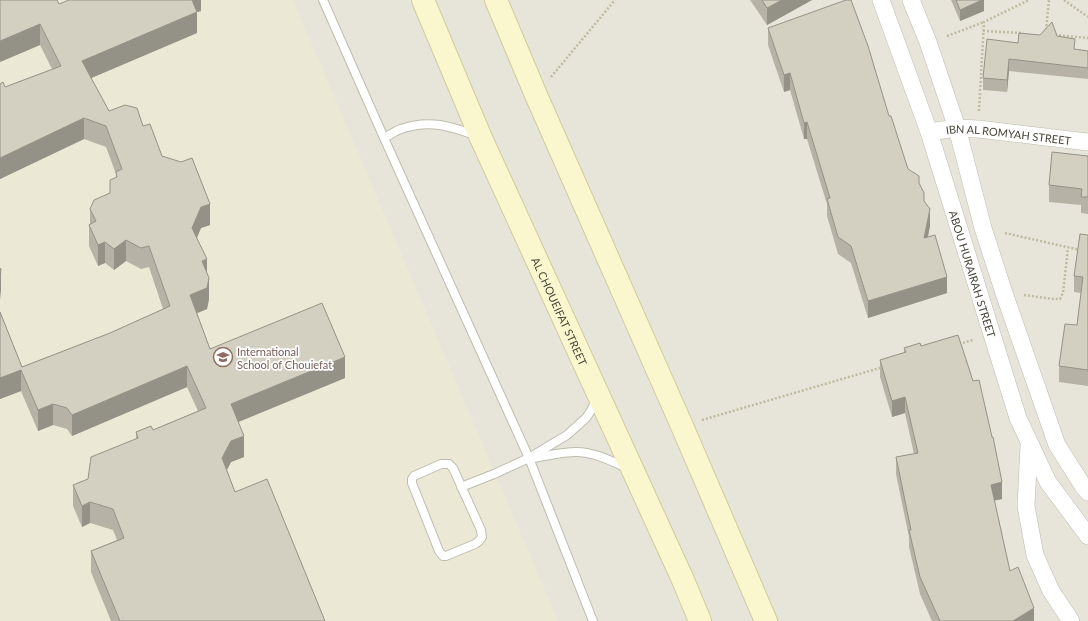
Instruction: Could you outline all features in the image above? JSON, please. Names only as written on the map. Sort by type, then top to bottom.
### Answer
[{"type":"main road","name":"AL CHOUEIFAT STREET","points":[[423,0],[481,138],[634,471],[700,621]]},
{"type":"main road","points":[[496,0],[766,621]]},
{"type":"street","name":"ABOU HURAIRAH STREET","points":[[882,0],[928,132],[1018,418],[1048,482],[1088,536]]},
{"type":"street","points":[[911,0],[928,42],[957,128],[983,228],[1057,445],[1088,492]]},
{"type":"street","name":"IBN AL ROMYAH STREET","points":[[928,132],[957,128],[978,129],[1088,142]]},
{"type":"street","points":[[1029,444],[1026,506],[1035,555],[1052,591],[1071,621]]},
{"type":"lane","points":[[323,0],[384,138],[530,458],[593,621]]},
{"type":"lane","points":[[384,138],[401,129],[426,124],[453,127],[481,138]]},
{"type":"lane","points":[[461,487],[530,458],[567,435],[586,418],[592,409],[598,394]]},
{"type":"lane","points":[[530,458],[562,453],[587,453],[604,458],[634,471]]},
{"type":"lane","points":[[441,464],[449,464],[453,468],[461,487],[481,530],[482,537],[480,541],[475,544],[450,555],[443,556],[439,551],[416,494],[412,479],[414,476],[441,464]]},
{"type":"path","points":[[536,95],[615,0]]},
{"type":"path","points":[[928,42],[984,22],[1029,0]]},
{"type":"path","points":[[1045,35],[1049,0]]},
{"type":"path","points":[[1064,0],[1088,17]]},
{"type":"path","points":[[978,129],[984,22]]},
{"type":"path","points":[[983,31],[1030,34]]},
{"type":"path","points":[[1052,35],[1088,38]]},
{"type":"path","points":[[983,228],[1081,250]]},
{"type":"path","points":[[1004,292],[1060,299],[1063,294],[1068,248]]},
{"type":"path","points":[[953,346],[991,335]]},
{"type":"path","points":[[682,426],[885,366]]},
{"type":"shaded area","points":[[0,0],[1088,0],[1088,621],[0,621]]},
{"type":"shaded area","name":"International School of Chouiefat","points":[[0,0],[293,0],[558,621],[0,621]]},
{"type":"building","points":[[0,0],[57,0],[59,4],[69,0],[192,0],[197,12],[82,61],[109,111],[125,105],[137,108],[143,126],[150,124],[162,156],[181,162],[192,158],[210,204],[201,207],[192,228],[207,259],[202,261],[209,278],[207,288],[190,295],[210,349],[322,303],[345,357],[231,404],[244,436],[231,441],[222,458],[235,492],[267,479],[325,621],[120,621],[91,551],[124,538],[113,509],[90,502],[82,506],[73,485],[88,479],[91,457],[138,438],[136,432],[151,426],[153,430],[206,408],[187,366],[72,415],[67,408],[53,404],[38,410],[21,370],[0,378],[0,312],[22,367],[110,333],[170,306],[149,246],[141,248],[126,240],[114,249],[105,242],[98,245],[89,225],[96,221],[90,209],[94,200],[110,193],[110,180],[117,177],[116,172],[122,169],[106,126],[84,118],[0,158],[0,84],[3,82],[5,87],[61,66],[40,24],[0,41]]},
{"type":"building","points":[[762,0],[782,0],[767,8]]},
{"type":"building","points":[[846,0],[851,0],[868,46],[889,116],[891,116],[908,169],[919,176],[919,183],[924,193],[924,201],[930,209],[924,238],[935,235],[947,277],[868,301],[851,246],[838,237],[827,199],[830,198],[807,122],[804,123],[790,73],[784,75],[768,28]]},
{"type":"building","points":[[956,0],[982,0],[960,10]]},
{"type":"building","points":[[1052,22],[1057,36],[1075,39],[1074,49],[1088,51],[1088,68],[1009,59],[1007,80],[983,78],[987,39],[1018,43],[1019,33],[1040,35]]},
{"type":"building","points":[[1052,152],[1088,156],[1088,197],[1081,197],[1082,189],[1049,185]]},
{"type":"building","points":[[1080,234],[1088,235],[1088,370],[1059,366],[1065,324],[1077,325],[1083,277],[1074,276]]},
{"type":"building","points":[[958,335],[973,381],[979,380],[993,437],[1002,482],[991,485],[1010,571],[1018,567],[1034,608],[1013,621],[940,621],[920,577],[909,530],[911,530],[896,457],[918,453],[905,397],[892,401],[880,360],[906,352],[904,348],[920,343],[921,346]]},
{"type":"place","name":"International School of Chouiefat","points":[[223,357]]}]
